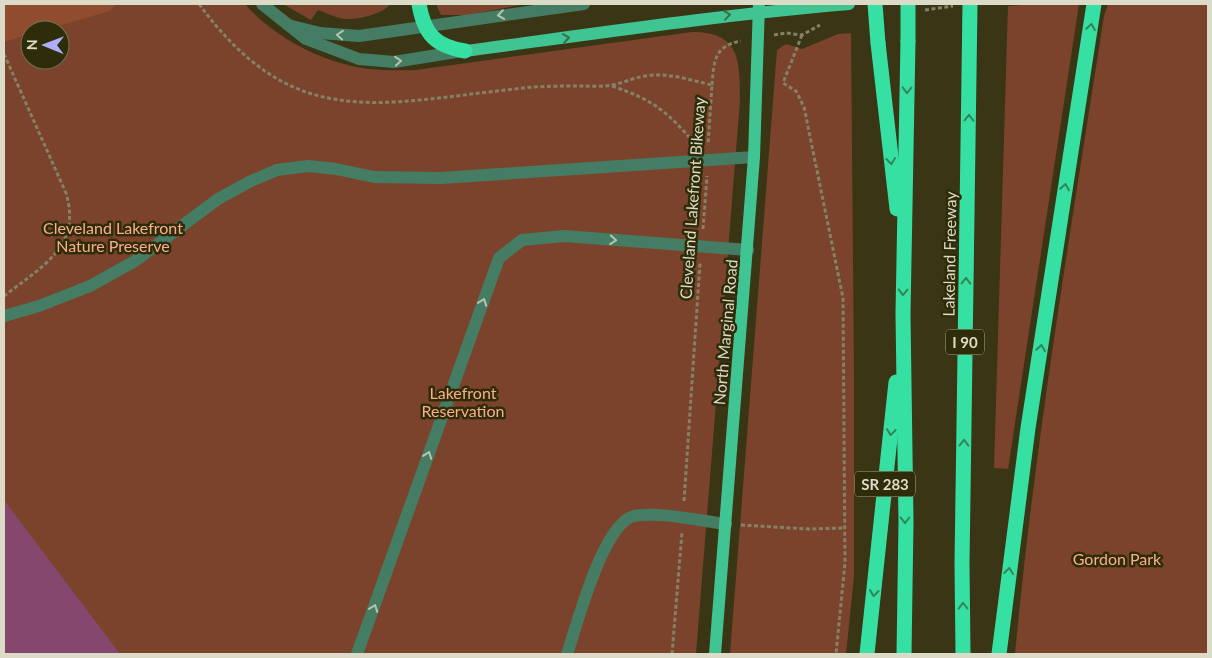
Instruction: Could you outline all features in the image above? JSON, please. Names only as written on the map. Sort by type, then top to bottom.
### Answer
[{"type":"highway","points":[[419,4],[425,26],[430,35],[445,46],[466,51]]},
{"type":"highway","points":[[875,4],[904,270]]},
{"type":"highway","points":[[904,654],[906,522],[903,314],[908,4]]},
{"type":"highway","name":"Lakeland Freeway","points":[[963,654],[962,564],[970,4]]},
{"type":"highway","points":[[999,654],[1028,428],[1094,4]]},
{"type":"highway","name":"SR 283","points":[[867,654],[903,314]]},
{"type":"main road","points":[[466,51],[759,8],[849,4]]},
{"type":"main road","name":"North Marginal Road","points":[[715,654],[748,250],[754,157],[759,8]]},
{"type":"street","points":[[262,4],[306,39],[329,49],[370,61],[412,60],[466,51]]},
{"type":"street","points":[[288,25],[326,34],[360,36],[584,4]]},
{"type":"street","points":[[4,316],[39,306],[90,286],[135,261],[218,199],[251,181],[277,170],[308,166],[336,169],[374,177],[451,177],[754,157]]},
{"type":"street","points":[[357,654],[499,258],[522,240],[564,236],[748,250]]},
{"type":"street","points":[[567,654],[599,561],[610,536],[618,527],[632,516],[641,515],[726,524]]},
{"type":"path","name":"Cleveland Lakefront Bikeway","points":[[199,4],[239,50],[264,70],[295,89],[326,99],[371,104],[530,87],[611,86],[646,75],[661,75],[712,85],[683,519],[672,654]]},
{"type":"path","points":[[802,35],[783,83],[796,91],[804,107],[842,298],[846,563],[836,654]]},
{"type":"path","points":[[712,85],[716,58],[728,44]]},
{"type":"path","points":[[4,54],[66,193],[72,211],[70,227],[63,245],[52,259],[4,296]]},
{"type":"path","points":[[611,86],[646,99],[667,113],[708,159]]},
{"type":"path","points":[[726,524],[809,529],[845,528]]},
{"type":"green space","name":"Lakefront Reservation","points":[[4,4],[245,4],[270,28],[301,47],[335,62],[381,70],[416,70],[692,32],[708,33],[720,37],[728,43],[734,51],[737,61],[740,100],[696,654],[4,654]]},
{"type":"green space","points":[[283,4],[390,4],[382,11],[350,19],[338,18],[318,10],[311,20]]},
{"type":"green space","points":[[436,4],[525,4],[468,15],[441,15]]},
{"type":"green space","points":[[1079,4],[1008,469],[994,468],[1008,6]]},
{"type":"green space","name":"Gordon Park","points":[[1108,4],[1208,4],[1208,654],[1015,654],[1043,414],[1104,16]]},
{"type":"green space","points":[[851,33],[854,576],[846,654],[730,654],[777,50],[786,44],[802,49],[838,34]]},
{"type":"shaded area","points":[[4,4],[116,4],[110,11],[70,23],[70,20],[20,20],[20,37],[4,42]]},
{"type":"shaded area","points":[[4,500],[120,654],[4,654]]},
{"type":"park label","name":"Cleveland Lakefront Nature Preserve","points":[[113,236]]}]
